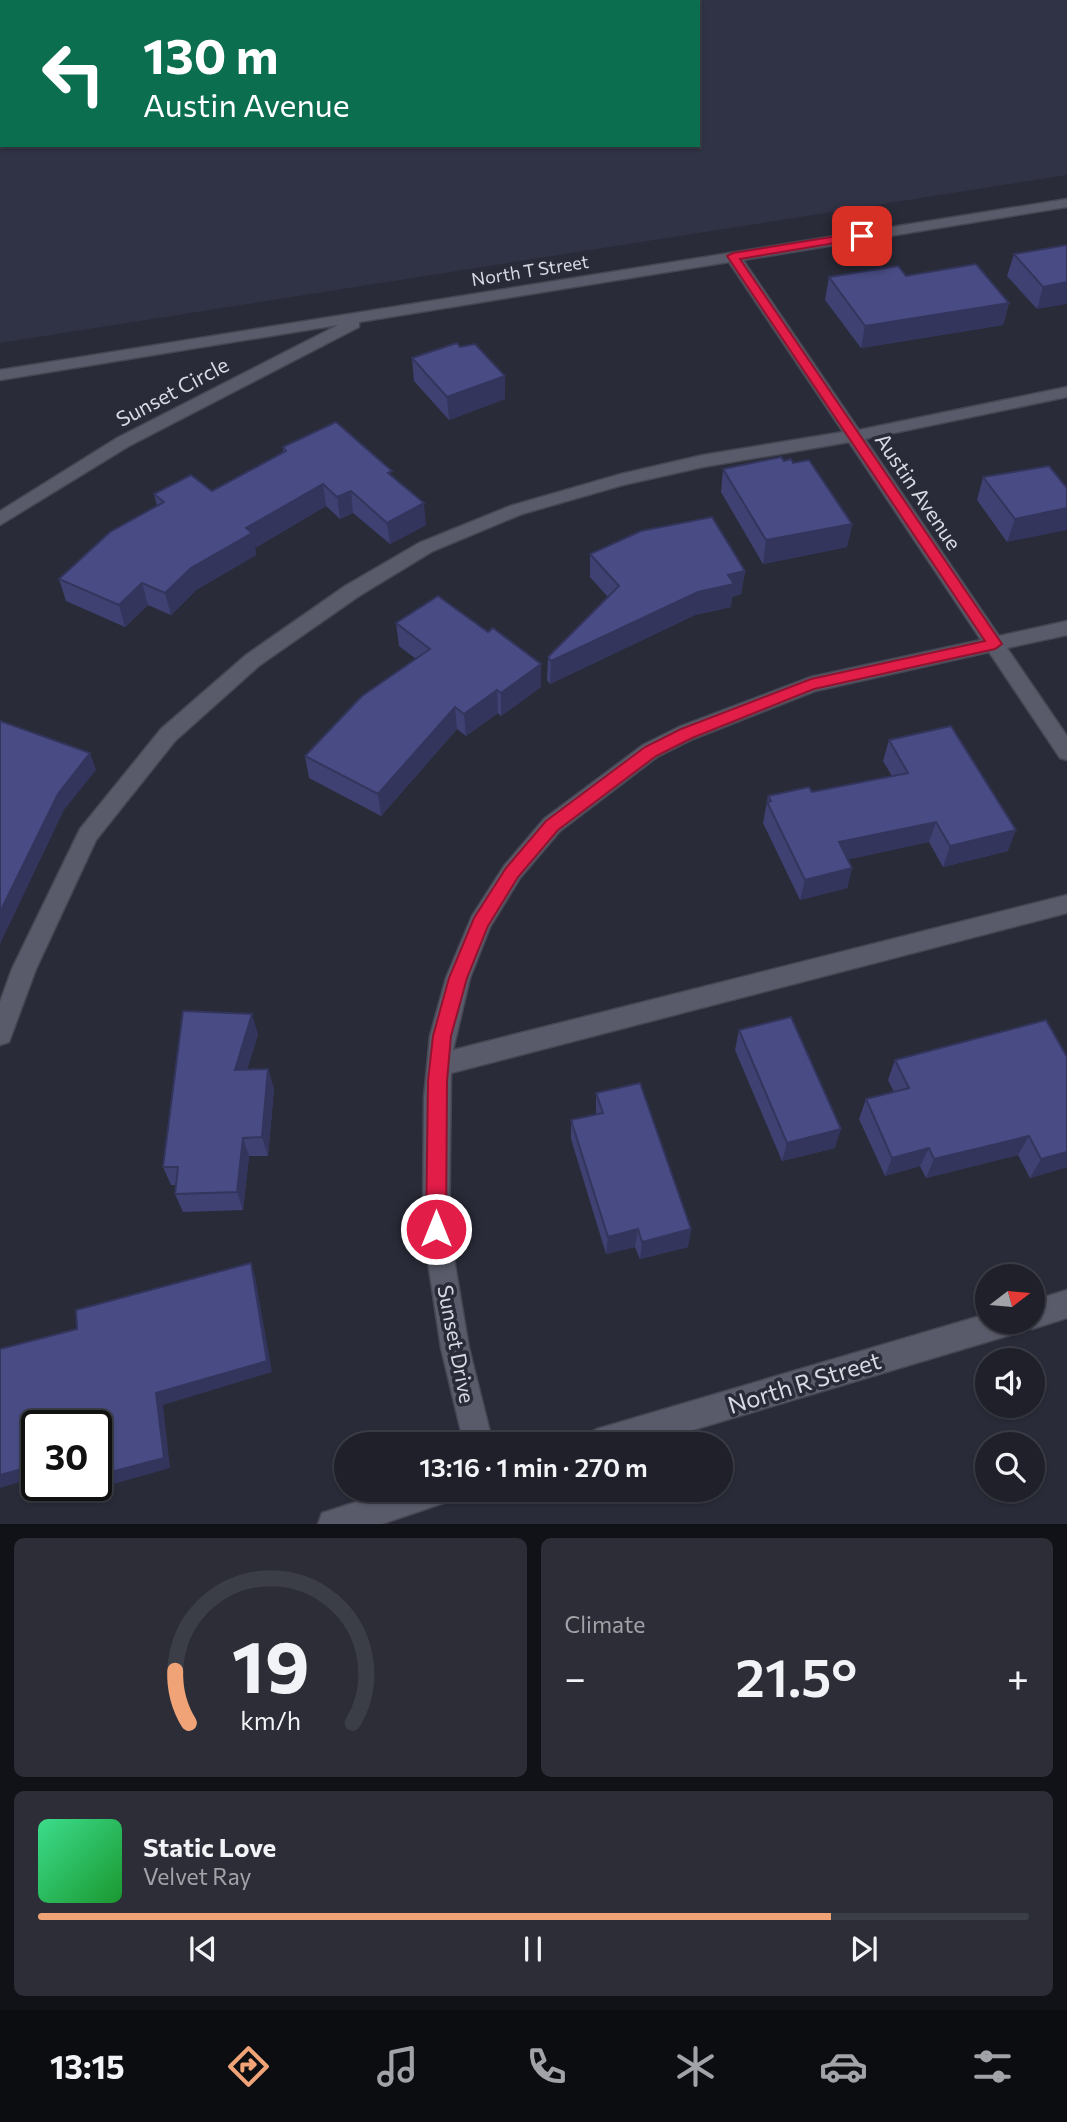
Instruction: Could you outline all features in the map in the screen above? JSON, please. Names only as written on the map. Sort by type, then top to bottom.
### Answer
[{"type":"street","name":"North T Street","points":[[0,375],[1067,203]]},
{"type":"street","name":"Austin Avenue","points":[[733,256],[1067,752]]},
{"type":"street","name":"Sunset Circle","points":[[0,519],[123,442],[371,315]]},
{"type":"street","points":[[0,1034],[24,969],[89,835],[168,736],[253,660],[352,591],[426,547],[516,510],[621,480],[703,461],[854,436],[1067,392]]},
{"type":"street","name":"Sunset Drive","points":[[476,1432],[455,1348],[436,1229],[436,1098],[442,1036],[458,978],[480,923],[512,872],[552,825],[650,751],[686,733],[811,684],[1067,628]]},
{"type":"street","points":[[439,1065],[1067,904]]},
{"type":"street","points":[[1045,1311],[1067,1304]]},
{"type":"street","name":"North R Street","points":[[637,1432],[975,1331]]},
{"type":"street","points":[[333,1524],[403,1502]]},
{"type":"shaded area","points":[[700,0],[1067,0],[1067,175],[0,343],[0,147],[700,147]]},
{"type":"building","points":[[1067,245],[1067,282],[1043,287],[1014,254]]},
{"type":"building","points":[[976,264],[1009,303],[865,326],[829,277],[898,266],[906,276]]},
{"type":"building","points":[[457,343],[460,347],[475,344],[505,376],[447,397],[412,358]]},
{"type":"building","points":[[336,422],[392,471],[388,473],[424,503],[387,523],[351,491],[337,497],[323,484],[246,528],[252,533],[191,568],[165,593],[142,583],[119,605],[59,579],[110,532],[164,502],[154,494],[191,475],[212,491],[286,451],[283,447]]},
{"type":"building","points":[[781,457],[784,461],[791,459],[793,463],[809,460],[852,524],[766,540],[723,469]]},
{"type":"building","points":[[1049,466],[1067,488],[1067,508],[1015,519],[983,477]]},
{"type":"building","points":[[712,517],[745,571],[728,575],[734,584],[698,592],[551,661],[548,657],[619,586],[590,554],[641,531]]},
{"type":"building","points":[[438,596],[488,632],[493,628],[541,664],[501,693],[497,690],[464,714],[455,707],[378,794],[305,756],[362,696],[430,649],[396,623]]},
{"type":"building","points":[[0,721],[90,753],[58,794],[0,912]]},
{"type":"building","points":[[951,726],[1016,830],[950,846],[936,822],[839,842],[852,868],[805,880],[767,802],[771,801],[768,796],[809,787],[812,792],[908,773],[889,740]]},
{"type":"building","points":[[183,1011],[252,1014],[235,1070],[268,1069],[262,1137],[243,1138],[237,1192],[175,1194],[178,1167],[163,1167]]},
{"type":"building","points":[[791,1017],[841,1129],[787,1143],[739,1030]]},
{"type":"building","points":[[1046,1020],[1067,1057],[1067,1152],[1041,1159],[1029,1136],[934,1159],[929,1148],[892,1158],[866,1099],[909,1088],[895,1060]]},
{"type":"building","points":[[640,1083],[691,1229],[642,1242],[638,1229],[608,1237],[571,1120],[603,1113],[596,1093]]},
{"type":"building","points":[[251,1263],[267,1361],[156,1393],[164,1458],[112,1472],[112,1410],[21,1410],[21,1469],[0,1475],[0,1349],[77,1329],[76,1310]]},
{"type":"route","points":[[436,1229],[437,1081],[442,1036],[458,978],[480,923],[512,872],[552,825],[650,751],[686,733],[811,684],[995,644],[733,256],[862,236]]}]
